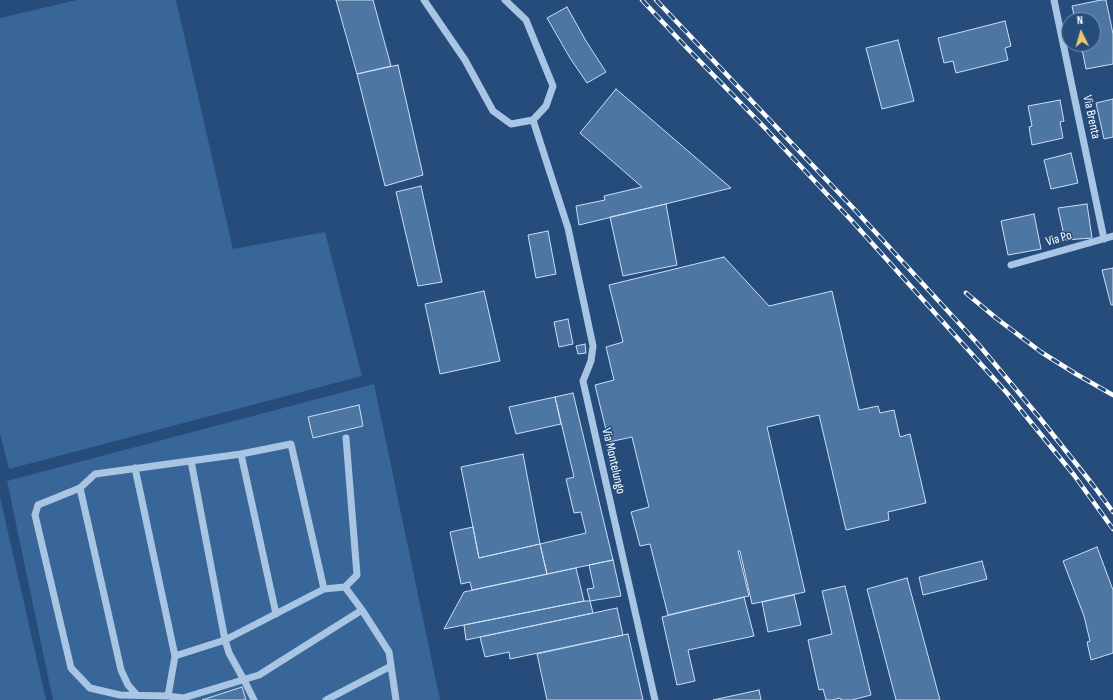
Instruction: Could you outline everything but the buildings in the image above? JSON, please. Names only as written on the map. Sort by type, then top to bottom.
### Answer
[{"type":"street","points":[[424,0],[465,60],[493,111],[511,124],[534,120],[546,106],[553,86],[526,20],[505,0]]},
{"type":"street","name":"Via Brenta","points":[[1054,0],[1104,239]]},
{"type":"street","name":"Via Montelungo","points":[[534,120],[568,228],[593,346],[591,361],[583,381],[655,700]]},
{"type":"street","name":"Via Po","points":[[1011,265],[1113,236]]},
{"type":"street","points":[[175,656],[226,640],[324,589],[345,587],[357,575],[346,438]]},
{"type":"street","points":[[324,589],[291,444],[241,454],[95,474],[80,488],[38,505],[35,515],[71,668],[90,688],[120,695],[168,696],[183,698],[259,675],[362,610]]},
{"type":"street","points":[[241,454],[276,614]]},
{"type":"street","points":[[191,461],[226,640],[230,653],[254,700]]},
{"type":"street","points":[[135,468],[175,656],[168,696]]},
{"type":"street","points":[[80,488],[121,670],[128,684],[137,695]]},
{"type":"street","points":[[345,587],[389,652],[396,700]]},
{"type":"street","points":[[326,700],[391,666]]},
{"type":"shaded area","points":[[77,0],[176,0],[233,249],[325,232],[362,376],[9,469],[0,434],[0,18]]},
{"type":"shaded area","points":[[374,384],[440,700],[53,700],[7,481]]},
{"type":"shaded area","points":[[0,497],[46,700],[0,700]]},
{"type":"railway","points":[[642,0],[852,221],[1007,393],[1074,475],[1113,529]]},
{"type":"railway","points":[[656,0],[856,211],[979,345],[1039,417],[1113,512]]},
{"type":"railway","points":[[966,293],[1041,352],[1113,395]]}]
